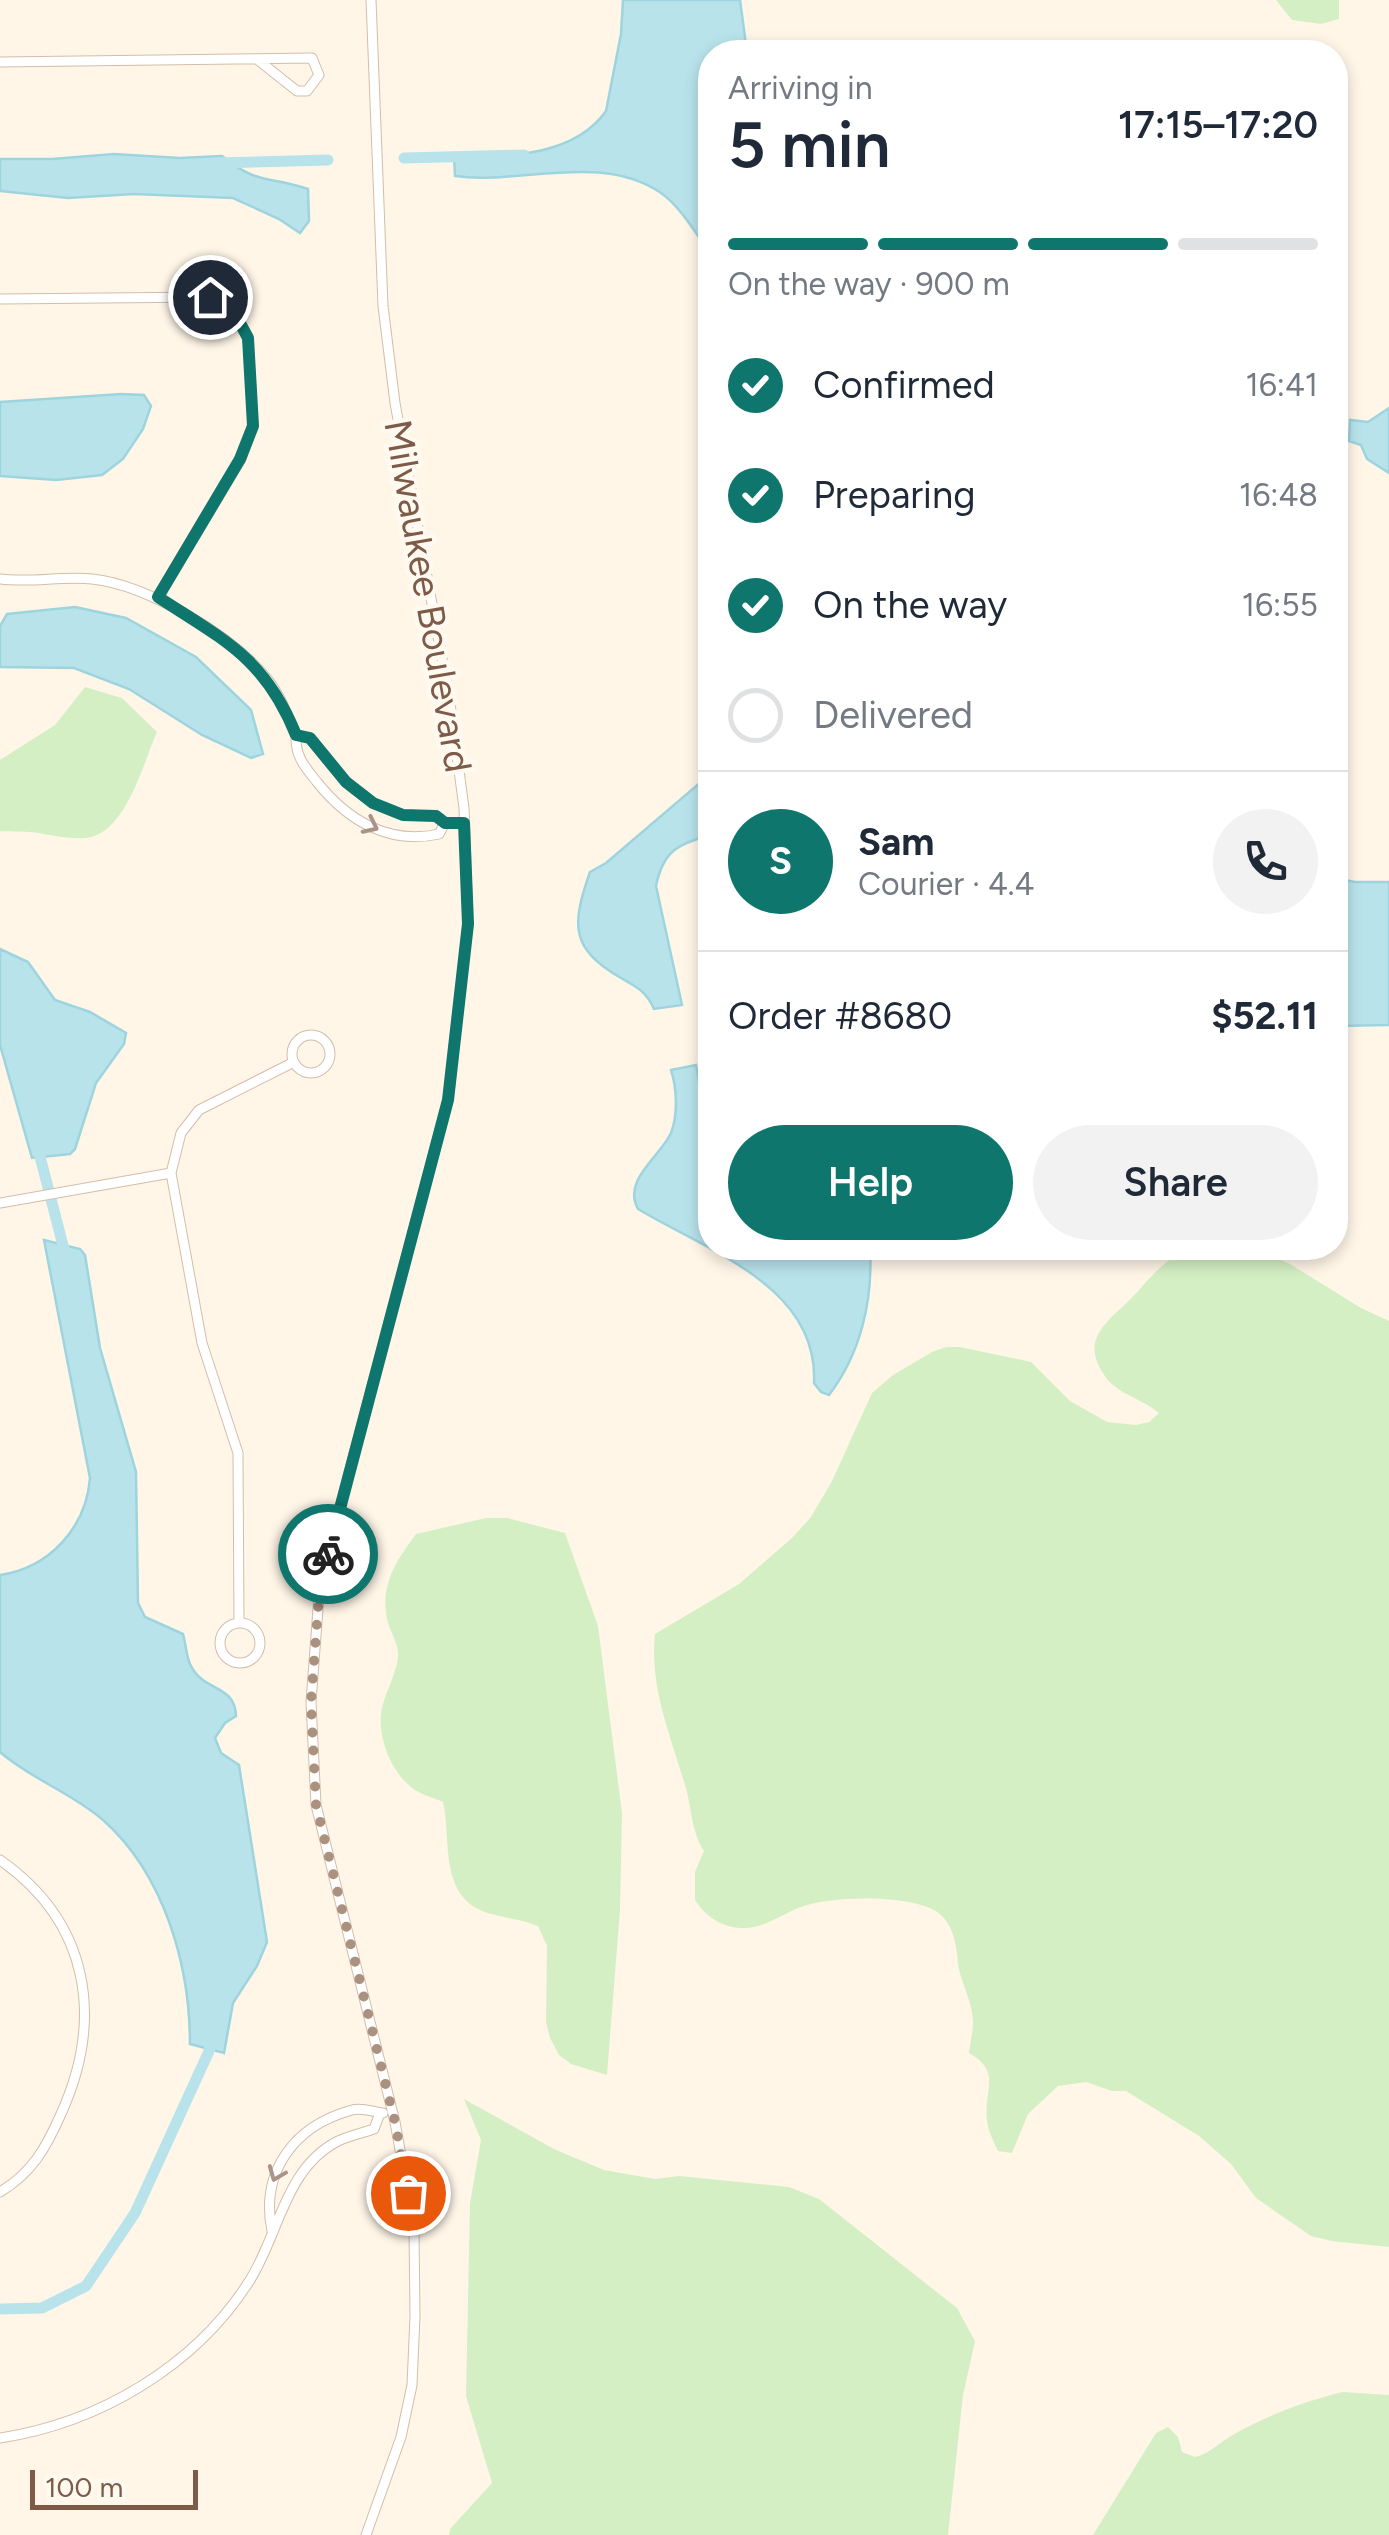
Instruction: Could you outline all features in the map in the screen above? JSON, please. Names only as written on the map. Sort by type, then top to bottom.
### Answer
[{"type":"street","name":"Milwaukee Boulevard","points":[[366,2535],[401,2436],[412,2386],[414,2228],[392,2111],[316,1805],[311,1702],[320,1582],[448,1100],[468,924],[464,823],[448,696],[395,403],[383,306],[371,0]]},
{"type":"street","points":[[0,62],[258,60],[303,55],[312,58],[319,75],[307,90],[297,91],[258,60]]},
{"type":"street","points":[[0,299],[210,297],[222,302],[242,322],[248,338],[253,410],[249,441],[158,597]]},
{"type":"street","points":[[0,579],[89,579],[114,582],[158,597],[250,661],[277,692],[296,735],[295,751],[329,796],[361,822],[396,837],[439,834],[445,823]]},
{"type":"street","points":[[296,735],[310,738],[346,782],[373,803],[414,817],[436,816],[445,823],[464,823]]},
{"type":"street","points":[[329,796],[346,782]]},
{"type":"street","points":[[302,1037],[320,1037],[328,1046],[329,1058],[317,1072],[305,1072],[294,1062],[293,1046],[302,1037]]},
{"type":"street","points":[[239,1623],[238,1452],[202,1344],[171,1173],[182,1132],[199,1110],[294,1062]]},
{"type":"street","points":[[0,1203],[171,1173]]},
{"type":"street","points":[[239,1623],[256,1630],[260,1643],[256,1656],[244,1662],[230,1660],[220,1644],[227,1628],[239,1623]]},
{"type":"street","points":[[0,1860],[34,1889],[56,1916],[76,1957],[86,2008],[80,2065],[56,2126],[31,2169],[0,2192]]},
{"type":"street","points":[[273,2234],[267,2206],[270,2188],[280,2160],[302,2137],[353,2110],[392,2111]]},
{"type":"street","points":[[0,2438],[72,2421],[120,2400],[192,2348],[239,2296],[273,2234],[296,2180],[318,2155],[338,2141],[374,2129],[380,2113]]},
{"type":"street","points":[[302,2137],[318,2155]]},
{"type":"green space","points":[[1276,0],[1339,0],[1339,19],[1321,24],[1292,20]]},
{"type":"green space","points":[[85,687],[122,698],[157,732],[122,811],[100,834],[86,838],[0,831],[0,760],[55,725]]},
{"type":"green space","points":[[1170,1260],[1281,1260],[1389,1321],[1389,2247],[1311,2236],[1256,2198],[1231,2164],[1199,2136],[1126,2091],[1112,2091],[1086,2082],[1058,2086],[1028,2114],[1012,2153],[998,2151],[987,2121],[989,2075],[969,2053],[972,2015],[955,1942],[946,1920],[934,1910],[888,1900],[833,1900],[804,1906],[761,1925],[738,1928],[717,1921],[695,1900],[695,1872],[704,1851],[658,1692],[655,1634],[739,1584],[792,1538],[811,1517],[832,1481],[872,1393],[893,1375],[932,1352],[960,1347],[1031,1362],[1070,1401],[1107,1422],[1149,1422],[1159,1413],[1107,1379],[1095,1351],[1101,1329]]},
{"type":"green space","points":[[486,1518],[507,1518],[565,1533],[598,1626],[622,1813],[620,1910],[607,2075],[571,2064],[559,2055],[546,2022],[547,1946],[538,1926],[485,1912],[466,1900],[452,1876],[443,1802],[406,1783],[383,1742],[382,1708],[398,1656],[385,1606],[392,1573],[416,1534]]},
{"type":"green space","points":[[464,2099],[554,2149],[604,2170],[655,2179],[679,2176],[789,2187],[819,2199],[957,2308],[975,2341],[963,2395],[948,2535],[449,2535],[450,2529],[492,2483],[466,2396],[470,2203],[481,2140]]},
{"type":"green space","points":[[1343,2392],[1389,2395],[1389,2535],[1093,2535],[1156,2433],[1168,2427],[1178,2437],[1182,2452],[1195,2457],[1275,2414]]},
{"type":"water","points":[[623,0],[740,0],[745,40],[698,40],[698,236],[661,193],[613,174],[455,176],[454,157],[537,151],[576,138],[592,126],[606,111],[621,34]]},
{"type":"water","points":[[114,154],[222,156],[255,176],[308,189],[309,221],[300,233],[233,198],[134,194],[68,198],[0,191],[0,159]]},
{"type":"water","points":[[144,395],[151,406],[143,429],[123,459],[102,475],[56,480],[0,476],[0,402]]},
{"type":"water","points":[[1389,408],[1389,473],[1367,459],[1361,445],[1349,441],[1350,420],[1368,422]]},
{"type":"water","points":[[75,607],[126,618],[196,657],[251,710],[263,754],[251,758],[202,735],[129,689],[74,668],[0,667],[0,626],[7,614]]},
{"type":"water","points":[[698,785],[698,839],[668,857],[656,886],[682,1005],[654,1009],[640,990],[604,967],[584,945],[579,933],[580,906],[590,872],[606,863]]},
{"type":"water","points":[[1348,881],[1389,882],[1389,1025],[1348,1026]]},
{"type":"water","points":[[0,949],[28,962],[55,1000],[90,1012],[126,1033],[124,1044],[96,1083],[70,1154],[32,1158],[0,1045]]},
{"type":"water","points":[[696,1065],[698,1241],[638,1209],[634,1198],[644,1169],[671,1133],[676,1102],[671,1070]]},
{"type":"water","points":[[44,1240],[80,1249],[85,1255],[100,1348],[136,1472],[138,1603],[145,1617],[183,1634],[189,1662],[197,1674],[225,1693],[234,1706],[236,1716],[225,1723],[215,1738],[221,1753],[239,1765],[267,1942],[233,2003],[224,2053],[190,2044],[179,1953],[157,1894],[124,1842],[91,1810],[0,1752],[0,1575],[34,1564],[62,1543],[81,1513],[90,1478]]},
{"type":"water","points":[[731,1260],[870,1260],[863,1325],[849,1362],[829,1395],[814,1383],[811,1349],[798,1321],[778,1296]]},
{"type":"waterway","points":[[404,158],[524,155]]},
{"type":"waterway","points":[[214,163],[328,160]]},
{"type":"waterway","points":[[37,1145],[66,1257]]},
{"type":"waterway","points":[[0,2309],[42,2308],[86,2286],[135,2213],[210,2049],[208,2038]]},
{"type":"way so far","points":[[328,1554],[320,1582],[311,1702],[316,1805],[395,2122],[408,2193]]},
{"type":"route","points":[[210,297],[233,310],[248,338],[253,426],[240,459],[158,597],[250,661],[277,692],[296,735],[310,738],[359,794],[403,815],[436,816],[445,823],[464,823],[468,924],[448,1100],[328,1554]]}]
